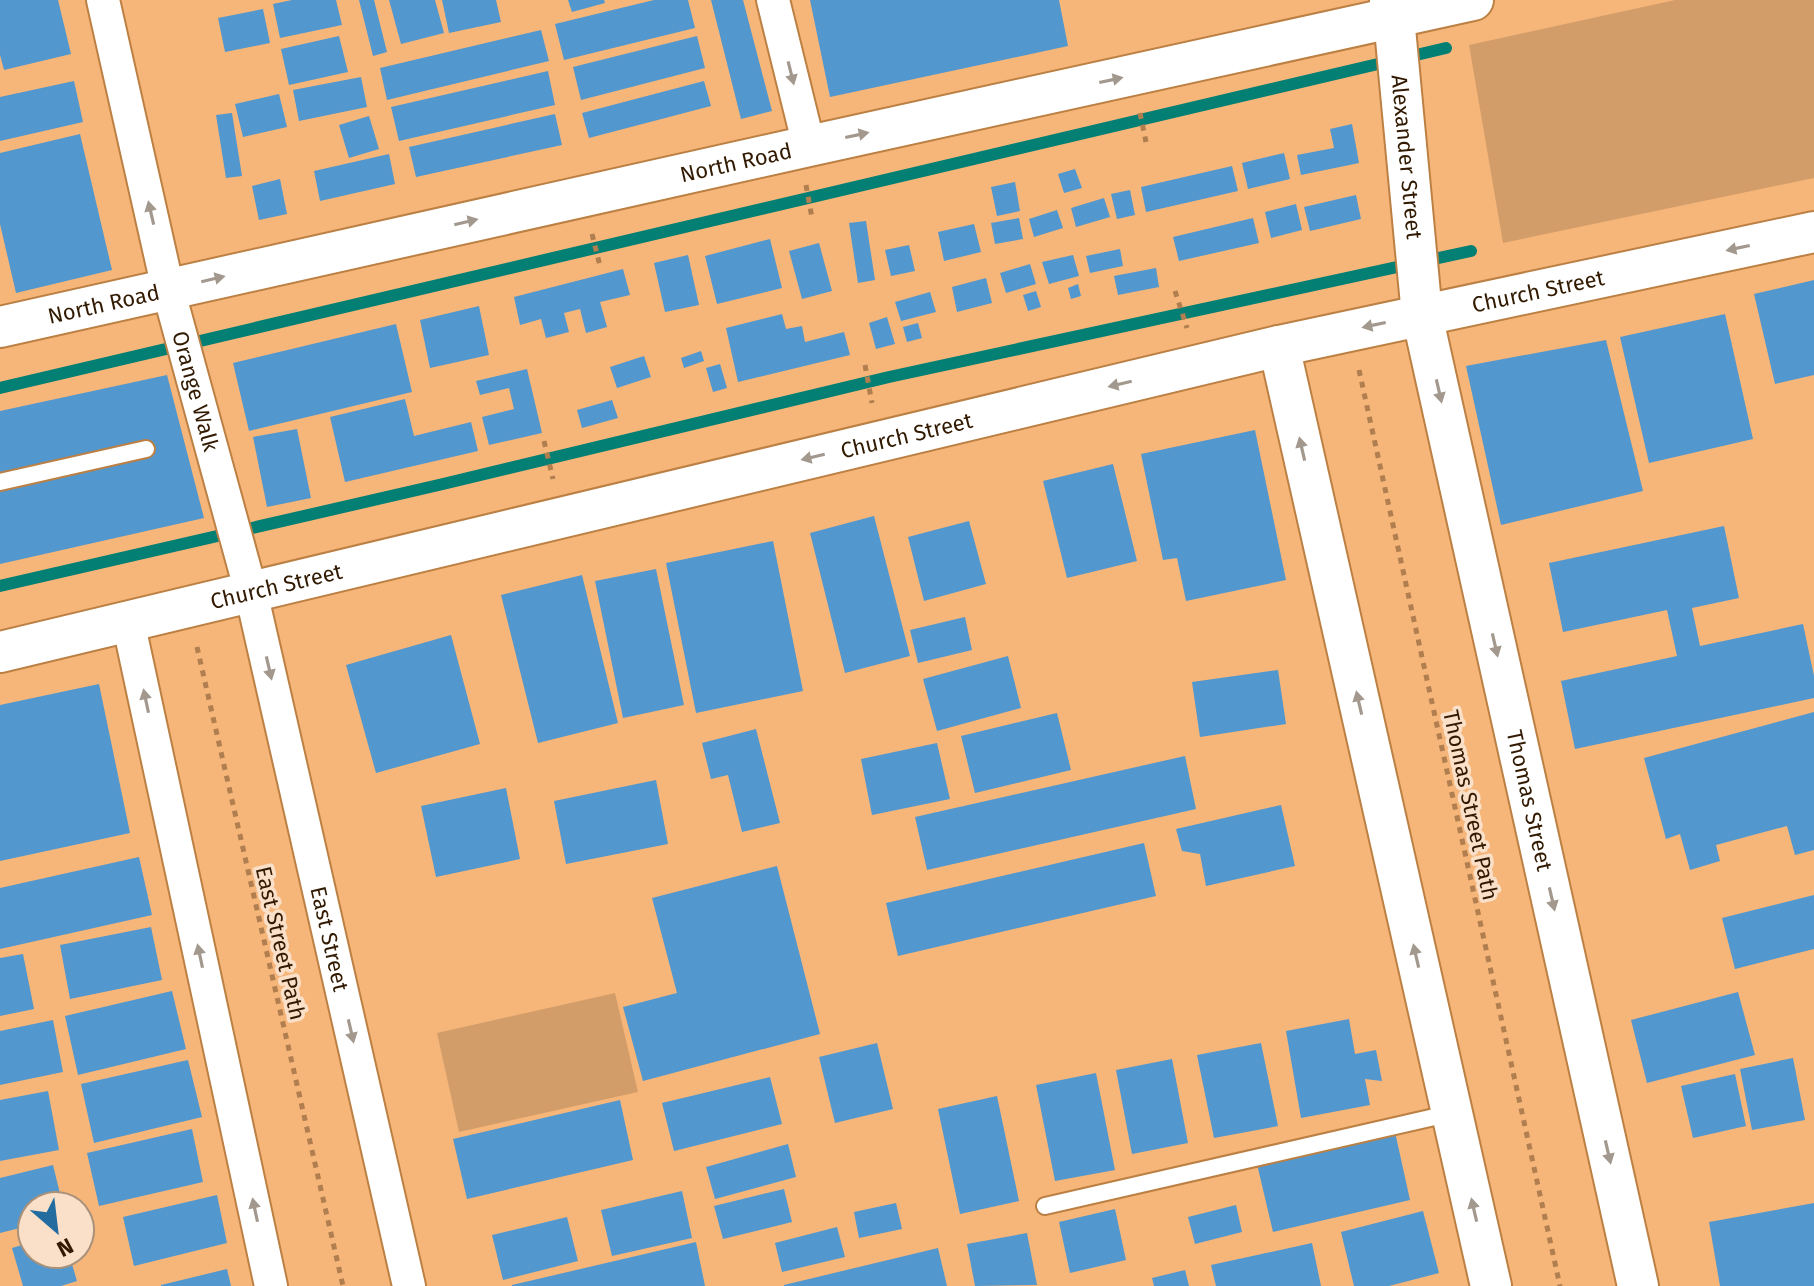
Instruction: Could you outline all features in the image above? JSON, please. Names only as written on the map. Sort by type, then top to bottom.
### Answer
[{"type":"street","name":"Orange Walk","points":[[103,0],[168,289],[251,592]]},
{"type":"street","points":[[773,0],[807,165]]},
{"type":"street","name":"North Road","points":[[0,327],[168,289],[807,165],[1392,9],[1473,0]]},
{"type":"street","name":"Alexander Street","points":[[1392,9],[1422,315]]},
{"type":"street","name":"Church Street","points":[[0,652],[1279,346],[1814,232]]},
{"type":"street","name":"Thomas Street","points":[[1422,315],[1638,1286]]},
{"type":"street","points":[[1279,346],[1491,1286]]},
{"type":"street","name":"East Street","points":[[251,592],[409,1286]]},
{"type":"street","points":[[128,621],[271,1286]]},
{"type":"lane","points":[[0,482],[146,449]]},
{"type":"lane","points":[[1045,1206],[1452,1113]]},
{"type":"path","points":[[1138,104],[1146,142]]},
{"type":"path","points":[[807,165],[812,218]]},
{"type":"path","points":[[591,230],[600,266]]},
{"type":"path","points":[[1175,291],[1188,330]]},
{"type":"path","name":"Thomas Street Path","points":[[1351,330],[1560,1286]]},
{"type":"path","points":[[865,365],[875,415]]},
{"type":"path","points":[[544,441],[554,482]]},
{"type":"path","name":"East Street Path","points":[[188,607],[343,1286]]},
{"type":"shaded area","points":[[1675,0],[1814,0],[1814,178],[1503,243],[1469,45]]},
{"type":"shaded area","points":[[615,993],[638,1092],[459,1132],[437,1033]]},
{"type":"building","points":[[0,0],[58,0],[71,54],[4,70],[0,55]]},
{"type":"building","points":[[292,0],[336,0],[342,25],[280,38],[273,4]]},
{"type":"building","points":[[359,0],[374,0],[387,52],[373,56]]},
{"type":"building","points":[[389,0],[435,0],[444,33],[401,44]]},
{"type":"building","points":[[442,0],[496,0],[501,22],[449,33]]},
{"type":"building","points":[[568,0],[604,0],[605,3],[572,12]]},
{"type":"building","points":[[654,0],[688,0],[695,28],[564,60],[555,24]]},
{"type":"building","points":[[711,0],[743,0],[772,111],[741,119]]},
{"type":"building","points":[[810,0],[1059,0],[1068,46],[830,97]]},
{"type":"building","points":[[263,9],[270,43],[225,52],[218,18]]},
{"type":"building","points":[[541,30],[549,61],[387,100],[380,68]]},
{"type":"building","points":[[339,36],[348,72],[289,85],[281,49]]},
{"type":"building","points":[[697,36],[705,68],[581,100],[573,67]]},
{"type":"building","points":[[548,71],[555,105],[399,141],[391,107]]},
{"type":"building","points":[[361,77],[367,107],[299,121],[293,90]]},
{"type":"building","points":[[74,81],[83,122],[0,141],[0,97]]},
{"type":"building","points":[[704,81],[711,106],[589,138],[582,113]]},
{"type":"building","points":[[279,94],[287,127],[243,137],[235,104]]},
{"type":"building","points":[[232,113],[242,176],[226,178],[216,115]]},
{"type":"building","points":[[555,114],[562,145],[416,177],[409,147]]},
{"type":"building","points":[[369,116],[379,149],[349,158],[339,125]]},
{"type":"building","points":[[1352,124],[1359,163],[1301,175],[1297,155],[1334,148],[1330,129]]},
{"type":"building","points":[[80,134],[112,270],[16,293],[0,224],[0,153]]},
{"type":"building","points":[[1284,153],[1290,179],[1248,189],[1242,163]]},
{"type":"building","points":[[389,154],[395,184],[320,201],[314,171]]},
{"type":"building","points":[[1232,166],[1238,191],[1146,212],[1141,187]]},
{"type":"building","points":[[1075,169],[1082,188],[1064,193],[1058,174]]},
{"type":"building","points":[[280,179],[287,214],[259,220],[252,186]]},
{"type":"building","points":[[1015,182],[1020,211],[997,216],[991,187]]},
{"type":"building","points":[[1130,190],[1135,215],[1117,219],[1111,194]]},
{"type":"building","points":[[1356,195],[1361,219],[1310,231],[1304,207]]},
{"type":"building","points":[[1104,198],[1110,217],[1076,227],[1071,208]]},
{"type":"building","points":[[1296,204],[1302,230],[1271,238],[1265,212]]},
{"type":"building","points":[[1057,210],[1063,228],[1034,237],[1029,219]]},
{"type":"building","points":[[1019,218],[1023,239],[995,244],[991,223]]},
{"type":"building","points":[[1253,218],[1259,243],[1179,261],[1173,237]]},
{"type":"building","points":[[866,221],[875,280],[858,283],[849,223]]},
{"type":"building","points":[[974,224],[981,252],[944,261],[938,232]]},
{"type":"building","points":[[770,239],[782,288],[717,304],[705,256]]},
{"type":"building","points":[[819,243],[832,291],[802,299],[789,251]]},
{"type":"building","points":[[909,245],[915,271],[891,276],[885,250]]},
{"type":"building","points":[[1120,249],[1123,266],[1090,273],[1086,256]]},
{"type":"building","points":[[688,255],[699,305],[665,312],[654,263]]},
{"type":"building","points":[[1073,255],[1079,276],[1049,284],[1042,262]]},
{"type":"building","points":[[1030,264],[1036,284],[1006,293],[1000,273]]},
{"type":"building","points":[[1156,268],[1159,287],[1118,295],[1114,276]]},
{"type":"building","points":[[623,269],[630,295],[600,302],[607,327],[586,333],[580,309],[564,313],[569,332],[546,338],[541,319],[520,325],[514,297]]},
{"type":"building","points":[[986,278],[992,303],[957,312],[952,287]]},
{"type":"building","points":[[1814,280],[1814,375],[1775,384],[1754,294]]},
{"type":"building","points":[[1078,284],[1081,296],[1071,299],[1068,288]]},
{"type":"building","points":[[1036,291],[1041,307],[1028,311],[1023,295]]},
{"type":"building","points":[[930,292],[936,312],[901,321],[895,302]]},
{"type":"building","points":[[479,306],[489,355],[430,368],[420,320]]},
{"type":"building","points":[[782,314],[786,329],[802,326],[805,342],[844,332],[850,355],[738,382],[726,328]]},
{"type":"building","points":[[1725,314],[1753,439],[1649,463],[1620,337]]},
{"type":"building","points":[[887,317],[895,344],[876,349],[869,323]]},
{"type":"building","points":[[918,323],[922,338],[907,342],[903,327]]},
{"type":"building","points":[[396,324],[412,392],[249,431],[233,363]]},
{"type":"building","points":[[1606,340],[1643,491],[1501,525],[1466,366]]},
{"type":"building","points":[[701,351],[704,361],[684,368],[681,358]]},
{"type":"building","points":[[644,356],[651,377],[617,388],[610,367]]},
{"type":"building","points":[[720,364],[727,388],[713,392],[706,368]]},
{"type":"building","points":[[527,369],[542,433],[489,445],[482,417],[514,409],[509,388],[480,395],[476,381]]},
{"type":"building","points":[[167,375],[204,518],[0,564],[0,411]]},
{"type":"building","points":[[405,399],[414,436],[471,422],[478,451],[345,482],[330,417]]},
{"type":"building","points":[[612,400],[618,418],[582,428],[577,410]]},
{"type":"building","points":[[297,429],[311,498],[267,507],[253,437]]},
{"type":"building","points":[[1255,430],[1286,580],[1186,601],[1177,558],[1163,560],[1141,454]]},
{"type":"building","points":[[1113,464],[1137,561],[1067,578],[1043,481]]},
{"type":"building","points":[[874,516],[910,656],[845,673],[810,533]]},
{"type":"building","points":[[969,521],[986,584],[924,601],[908,537]]},
{"type":"building","points":[[1724,526],[1739,598],[1692,608],[1700,646],[1803,624],[1814,676],[1814,698],[1575,749],[1561,681],[1677,656],[1667,610],[1563,632],[1549,563]]},
{"type":"building","points":[[773,541],[803,691],[696,713],[666,563]]},
{"type":"building","points":[[656,569],[684,705],[623,718],[595,581]]},
{"type":"building","points":[[582,575],[618,723],[538,743],[501,595]]},
{"type":"building","points":[[965,617],[972,650],[918,663],[910,630]]},
{"type":"building","points":[[451,635],[480,744],[376,773],[346,665]]},
{"type":"building","points":[[1008,656],[1021,708],[937,731],[923,679]]},
{"type":"building","points":[[1278,670],[1286,724],[1200,737],[1192,682]]},
{"type":"building","points":[[99,684],[130,833],[0,861],[0,705]]},
{"type":"building","points":[[1814,712],[1814,850],[1795,855],[1787,826],[1716,845],[1720,861],[1690,870],[1680,834],[1666,839],[1644,758]]},
{"type":"building","points":[[1057,713],[1071,770],[975,793],[961,736]]},
{"type":"building","points":[[756,729],[780,823],[742,832],[728,775],[711,779],[702,743]]},
{"type":"building","points":[[937,743],[950,799],[872,815],[861,759]]},
{"type":"building","points":[[1185,756],[1196,809],[927,870],[915,817]]},
{"type":"building","points":[[656,780],[668,844],[566,864],[554,801]]},
{"type":"building","points":[[506,788],[520,859],[436,877],[421,806]]},
{"type":"building","points":[[1281,805],[1295,866],[1206,886],[1200,854],[1182,851],[1176,829]]},
{"type":"building","points":[[1144,843],[1156,896],[898,956],[886,903]]},
{"type":"building","points":[[139,857],[152,915],[0,949],[0,888]]},
{"type":"building","points":[[777,866],[820,1034],[643,1081],[623,1007],[677,993],[652,898]]},
{"type":"building","points":[[1814,895],[1814,949],[1735,969],[1722,918]]},
{"type":"building","points":[[151,927],[162,980],[70,999],[60,945]]},
{"type":"building","points":[[23,954],[34,1009],[0,1016],[0,958]]},
{"type":"building","points":[[172,991],[186,1049],[78,1075],[65,1016]]},
{"type":"building","points":[[1738,992],[1755,1055],[1647,1083],[1631,1020]]},
{"type":"building","points":[[1349,1019],[1355,1054],[1376,1050],[1382,1081],[1365,1079],[1370,1105],[1301,1118],[1286,1031]]},
{"type":"building","points":[[53,1020],[63,1072],[0,1085],[0,1031]]},
{"type":"building","points":[[877,1043],[893,1109],[835,1123],[819,1057]]},
{"type":"building","points":[[1261,1043],[1278,1126],[1214,1138],[1197,1055]]},
{"type":"building","points":[[1793,1058],[1805,1120],[1752,1130],[1740,1069]]},
{"type":"building","points":[[1172,1059],[1188,1143],[1132,1154],[1116,1070]]},
{"type":"building","points":[[188,1060],[202,1117],[94,1143],[81,1084]]},
{"type":"building","points":[[1096,1073],[1115,1170],[1055,1181],[1036,1085]]},
{"type":"building","points":[[1735,1074],[1746,1126],[1693,1138],[1681,1086]]},
{"type":"building","points":[[770,1077],[782,1124],[674,1151],[662,1103]]},
{"type":"building","points":[[48,1091],[59,1150],[0,1161],[0,1100]]},
{"type":"building","points":[[997,1096],[1019,1201],[960,1214],[938,1109]]},
{"type":"building","points":[[620,1100],[633,1160],[467,1199],[453,1139]]},
{"type":"building","points":[[192,1129],[203,1182],[99,1206],[87,1153]]},
{"type":"building","points":[[1395,1132],[1410,1200],[1273,1232],[1257,1164]]},
{"type":"building","points":[[788,1144],[796,1177],[715,1199],[706,1167]]},
{"type":"building","points":[[53,1165],[59,1190],[16,1190],[16,1229],[0,1233],[0,1178]]},
{"type":"building","points":[[784,1189],[792,1222],[723,1239],[714,1206]]},
{"type":"building","points":[[682,1191],[692,1238],[612,1256],[601,1210]]},
{"type":"building","points":[[217,1195],[227,1243],[134,1266],[123,1217]]},
{"type":"building","points":[[896,1203],[902,1229],[859,1238],[854,1212]]},
{"type":"building","points":[[1814,1203],[1814,1286],[1720,1286],[1709,1222]]},
{"type":"building","points":[[1236,1205],[1242,1232],[1195,1244],[1188,1217]]},
{"type":"building","points":[[1115,1209],[1126,1260],[1070,1273],[1059,1222]]},
{"type":"building","points":[[1423,1211],[1439,1273],[1389,1286],[1354,1286],[1341,1232]]},
{"type":"building","points":[[567,1217],[578,1261],[503,1280],[492,1235]]},
{"type":"building","points":[[837,1227],[845,1257],[782,1272],[775,1243]]},
{"type":"building","points":[[1027,1233],[1037,1285],[975,1286],[967,1244]]},
{"type":"building","points":[[696,1242],[705,1286],[512,1286],[512,1285]]},
{"type":"building","points":[[1312,1243],[1321,1286],[1216,1286],[1211,1265]]},
{"type":"building","points":[[938,1248],[947,1286],[784,1286],[784,1285]]},
{"type":"building","points":[[227,1269],[231,1286],[161,1286],[161,1285]]},
{"type":"building","points":[[18,1270],[74,1270],[77,1281],[61,1286],[23,1286]]},
{"type":"building","points":[[1185,1270],[1189,1286],[1154,1286],[1152,1278]]},
{"type":"waterway","points":[[0,388],[1446,48]]},
{"type":"waterway","points":[[0,586],[889,377],[1471,251]]}]
